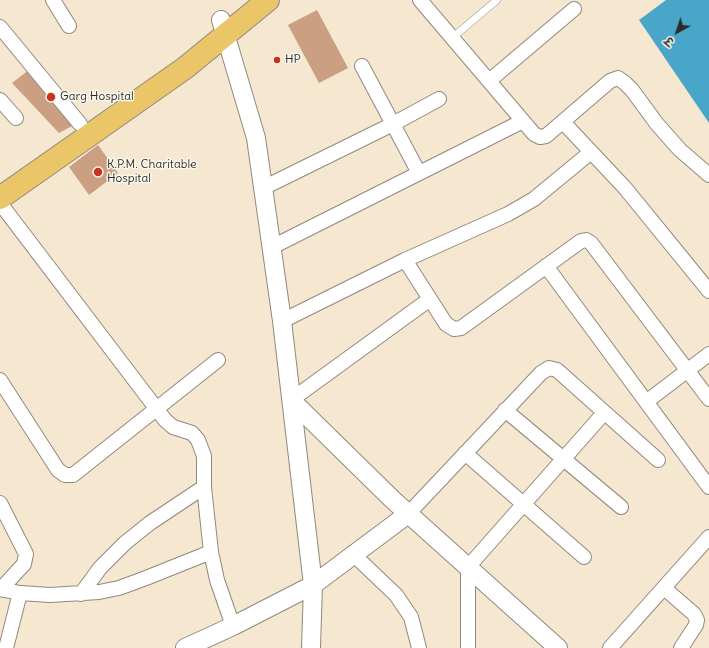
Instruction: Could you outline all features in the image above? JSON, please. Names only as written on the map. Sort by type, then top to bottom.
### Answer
[{"type":"highway","points":[[0,180],[177,56],[223,28],[261,0]]},
{"type":"highway","points":[[0,198],[185,68],[223,28]]},
{"type":"street","points":[[53,0],[69,26]]},
{"type":"street","points":[[420,0],[534,134],[540,137],[546,136],[610,81],[618,78],[632,90],[657,124],[680,150],[709,175]]},
{"type":"street","points":[[489,81],[574,9]]},
{"type":"street","points":[[0,27],[80,124]]},
{"type":"street","points":[[223,28],[256,138],[272,247],[313,585],[312,648]]},
{"type":"street","points":[[362,66],[419,173]]},
{"type":"street","points":[[263,188],[393,124],[439,99]]},
{"type":"street","points":[[0,100],[16,118]]},
{"type":"street","points":[[272,247],[523,121]]},
{"type":"street","points":[[563,122],[625,188],[708,290]]},
{"type":"street","points":[[282,321],[405,260],[508,214],[534,199],[592,152]]},
{"type":"street","points":[[0,203],[165,420],[173,427],[192,433],[198,440],[204,456],[204,487],[211,552],[217,580],[233,626]]},
{"type":"street","points":[[405,260],[446,324],[454,329],[460,328],[581,241],[586,240],[591,243],[709,399]]},
{"type":"street","points":[[546,266],[709,487]]},
{"type":"street","points":[[291,400],[430,299]]},
{"type":"street","points":[[646,402],[709,354]]},
{"type":"street","points":[[0,380],[58,470],[65,476],[73,475],[218,360]]},
{"type":"street","points":[[185,648],[233,626],[313,585],[408,514],[505,410],[541,373],[548,368],[557,370],[658,460]]},
{"type":"street","points":[[291,400],[408,514],[468,567],[549,645]]},
{"type":"street","points":[[505,410],[621,507]]},
{"type":"street","points":[[468,648],[468,567],[604,413]]},
{"type":"street","points":[[465,453],[584,557]]},
{"type":"street","points":[[81,594],[100,568],[125,543],[150,523],[204,487]]},
{"type":"street","points":[[0,503],[26,554],[24,564],[0,589]]},
{"type":"street","points":[[610,648],[709,537]]},
{"type":"street","points":[[0,589],[20,593],[81,594],[119,588],[211,552]]},
{"type":"street","points":[[354,555],[396,595],[411,617],[419,648]]},
{"type":"street","points":[[664,588],[694,614],[697,620],[696,625],[681,648]]},
{"type":"street","points":[[6,648],[20,593]]},
{"type":"lane","points":[[452,38],[497,0]]},
{"type":"water","points":[[666,0],[709,0],[709,123],[639,20]]},
{"type":"building","points":[[317,10],[348,68],[319,83],[288,25]]},
{"type":"building","points":[[30,69],[72,126],[59,133],[12,83]]},
{"type":"building","points":[[98,145],[118,173],[89,195],[69,167]]},
{"type":"place","name":"HP","points":[[277,60]]},
{"type":"place","name":"Garg Hospital","points":[[51,97]]},
{"type":"place","name":"K.P.M. Charitable Hospital","points":[[98,172]]}]
